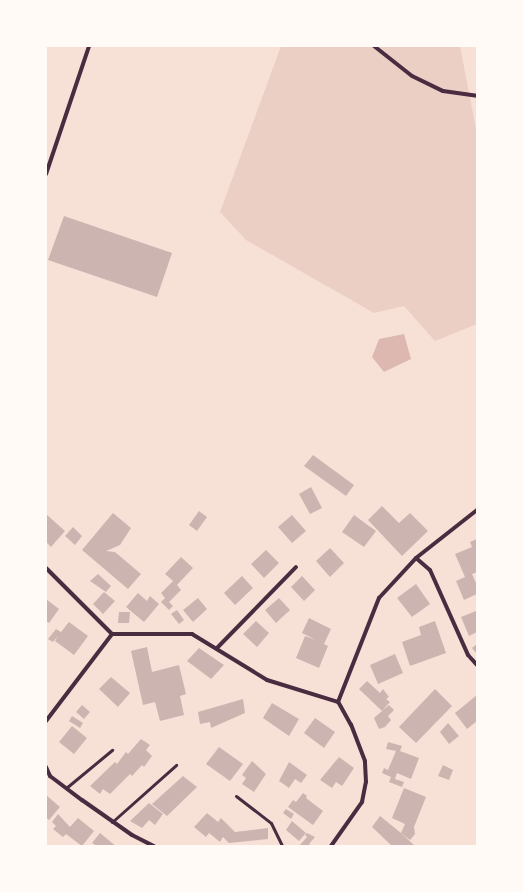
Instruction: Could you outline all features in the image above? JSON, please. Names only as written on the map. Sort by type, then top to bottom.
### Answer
[{"type":"street","points":[[46,174],[89,46]]},
{"type":"street","points":[[374,46],[412,76],[443,91],[477,96]]},
{"type":"street","points":[[338,702],[379,598],[416,558],[477,510]]},
{"type":"street","points":[[416,558],[430,570],[468,655],[477,665]]},
{"type":"street","points":[[217,648],[296,567]]},
{"type":"street","points":[[46,568],[112,634],[192,634],[267,680],[338,702],[351,725],[365,761],[366,782],[362,802],[331,846]]},
{"type":"street","points":[[46,721],[112,634]]},
{"type":"street","points":[[46,767],[50,776],[112,822],[154,846]]},
{"type":"lane","points":[[66,788],[112,750]]},
{"type":"lane","points":[[112,822],[176,766]]},
{"type":"lane","points":[[236,796],[271,823],[282,846]]},
{"type":"shaded area","points":[[281,46],[460,46],[477,134],[477,324],[435,341],[404,306],[374,313],[246,240],[220,212]]},
{"type":"shaded area","points":[[404,334],[411,359],[384,372],[372,357],[379,339]]},
{"type":"building","points":[[64,216],[172,253],[157,297],[48,260]]},
{"type":"building","points":[[313,455],[354,485],[346,496],[304,466]]},
{"type":"building","points":[[311,487],[322,508],[310,514],[299,494]]},
{"type":"building","points":[[382,506],[399,523],[410,513],[428,531],[402,556],[368,520]]},
{"type":"building","points":[[199,511],[207,517],[197,531],[189,525]]},
{"type":"building","points":[[113,513],[131,528],[120,545],[106,551],[115,552],[141,574],[128,589],[82,550]]},
{"type":"building","points":[[46,514],[65,531],[51,547],[46,542]]},
{"type":"building","points":[[292,515],[306,531],[292,543],[278,527]]},
{"type":"building","points":[[354,515],[376,531],[364,547],[342,532]]},
{"type":"building","points":[[73,527],[82,536],[75,545],[65,536]]},
{"type":"building","points":[[477,539],[477,572],[472,574],[477,585],[477,594],[464,600],[456,581],[465,577],[455,554],[472,547],[470,542]]},
{"type":"building","points":[[330,548],[344,563],[330,577],[316,561]]},
{"type":"building","points":[[266,550],[279,563],[264,578],[251,564]]},
{"type":"building","points":[[181,557],[193,568],[177,585],[181,590],[169,602],[173,606],[169,610],[161,602],[165,598],[161,593],[173,581],[165,574]]},
{"type":"building","points":[[98,574],[111,586],[106,592],[90,581]]},
{"type":"building","points":[[242,576],[253,588],[235,605],[224,593]]},
{"type":"building","points":[[302,576],[315,590],[304,601],[291,587]]},
{"type":"building","points":[[416,584],[430,604],[412,617],[397,598]]},
{"type":"building","points":[[104,592],[115,601],[103,614],[93,604]]},
{"type":"building","points":[[138,593],[147,601],[150,596],[159,604],[144,622],[126,607]]},
{"type":"building","points":[[198,598],[207,609],[193,622],[183,610]]},
{"type":"building","points":[[279,598],[290,610],[276,623],[265,610]]},
{"type":"building","points":[[46,599],[59,609],[49,623],[46,621]]},
{"type":"building","points":[[177,610],[184,620],[179,624],[171,614]]},
{"type":"building","points":[[476,611],[477,632],[469,636],[461,617]]},
{"type":"building","points":[[119,612],[130,612],[129,623],[118,623]]},
{"type":"building","points":[[309,618],[331,629],[324,644],[328,646],[319,668],[296,658],[305,636],[316,640],[302,633]]},
{"type":"building","points":[[256,621],[269,633],[257,647],[243,634]]},
{"type":"building","points":[[435,621],[446,653],[410,666],[402,642],[421,635],[419,627]]},
{"type":"building","points":[[69,622],[88,636],[74,655],[55,641],[58,636],[53,642],[48,639],[56,629],[61,632]]},
{"type":"building","points":[[477,644],[477,654],[472,648]]},
{"type":"building","points":[[147,647],[152,672],[179,665],[186,694],[180,696],[184,715],[160,721],[155,702],[143,705],[131,651]]},
{"type":"building","points":[[199,648],[224,665],[211,679],[187,661]]},
{"type":"building","points":[[395,654],[403,673],[378,684],[370,665]]},
{"type":"building","points":[[111,677],[130,693],[118,707],[99,689]]},
{"type":"building","points":[[367,681],[380,693],[383,689],[389,697],[386,699],[390,702],[382,711],[359,689]]},
{"type":"building","points":[[435,689],[452,706],[416,743],[399,727]]},
{"type":"building","points":[[477,695],[477,721],[467,729],[455,713]]},
{"type":"building","points":[[243,699],[245,713],[211,728],[210,722],[200,724],[198,712]]},
{"type":"building","points":[[272,703],[299,719],[289,736],[263,718]]},
{"type":"building","points":[[82,705],[90,712],[84,719],[76,712]]},
{"type":"building","points":[[389,705],[394,710],[388,716],[391,720],[385,727],[379,729],[374,718]]},
{"type":"building","points":[[72,716],[83,723],[80,728],[69,721]]},
{"type":"building","points":[[315,718],[335,732],[324,748],[304,733]]},
{"type":"building","points":[[448,723],[459,736],[449,744],[440,732]]},
{"type":"building","points":[[72,726],[87,738],[74,754],[59,742]]},
{"type":"building","points":[[141,739],[150,745],[146,750],[152,756],[144,767],[142,765],[132,776],[130,774],[110,794],[103,789],[100,794],[90,786],[115,762],[117,764],[126,752],[128,754]]},
{"type":"building","points":[[388,742],[402,746],[400,751],[419,758],[411,779],[397,773],[395,779],[404,782],[402,787],[389,782],[391,777],[382,773],[384,768],[388,770],[396,751],[386,749]]},
{"type":"building","points":[[219,747],[243,764],[230,781],[206,764]]},
{"type":"building","points":[[339,757],[354,768],[342,786],[336,782],[332,788],[320,780]]},
{"type":"building","points":[[252,761],[266,774],[254,792],[242,784],[246,778],[242,775]]},
{"type":"building","points":[[289,762],[307,775],[301,783],[295,779],[289,788],[279,781]]},
{"type":"building","points":[[443,765],[453,770],[449,780],[438,776]]},
{"type":"building","points":[[183,776],[197,787],[167,816],[152,804]]},
{"type":"building","points":[[404,788],[426,797],[414,827],[415,834],[410,840],[401,833],[405,824],[392,818]]},
{"type":"building","points":[[303,793],[307,796],[306,798],[323,811],[313,825],[288,807],[293,800],[296,802]]},
{"type":"building","points":[[46,795],[60,807],[49,820],[46,818]]},
{"type":"building","points":[[149,803],[163,814],[155,825],[149,820],[142,828],[130,821]]},
{"type":"building","points":[[286,809],[294,814],[291,819],[283,813]]},
{"type":"building","points":[[207,813],[218,822],[221,818],[235,832],[268,828],[268,839],[229,843],[223,837],[220,842],[209,833],[206,837],[194,827]]},
{"type":"building","points":[[58,814],[70,827],[78,818],[94,831],[82,846],[66,834],[63,837],[53,829],[56,826],[52,822]]},
{"type":"building","points":[[380,816],[415,846],[392,846],[372,827]]},
{"type":"building","points":[[292,821],[306,833],[299,841],[286,830]]},
{"type":"building","points":[[100,833],[116,846],[97,846],[92,843]]},
{"type":"building","points":[[307,833],[315,837],[309,844],[312,846],[299,846],[307,837],[305,835]]}]
